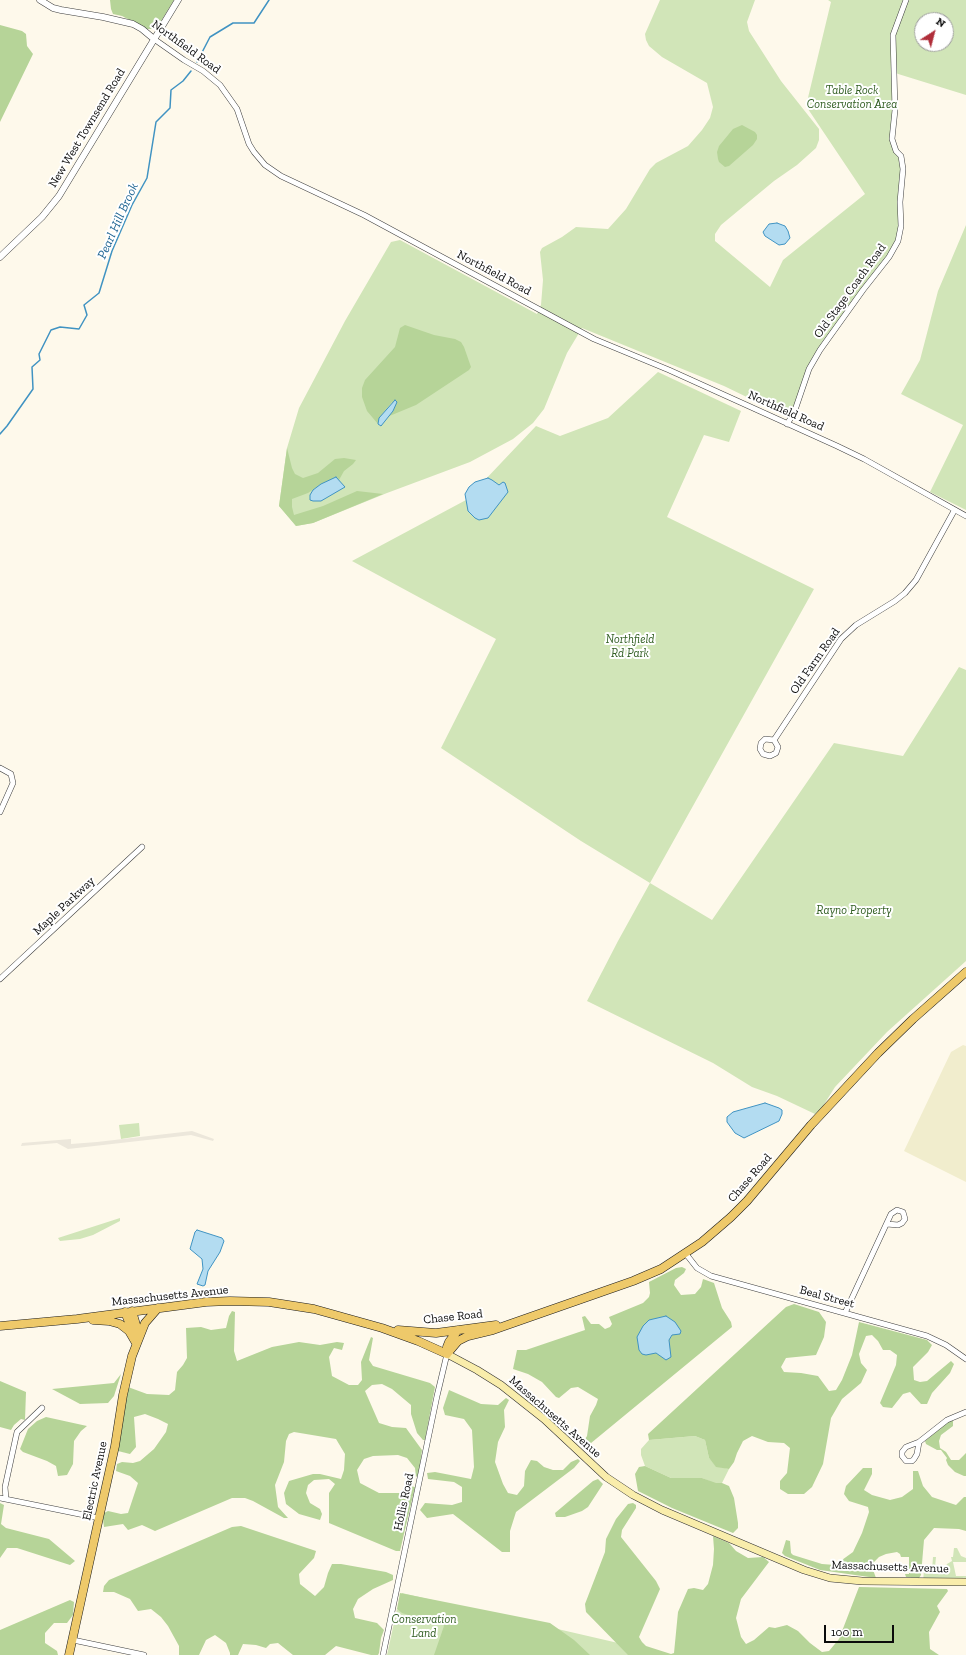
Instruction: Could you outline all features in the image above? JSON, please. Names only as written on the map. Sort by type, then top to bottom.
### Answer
[{"type":"main road","name":"Chase Road","points":[[447,1354],[460,1340],[633,1281],[661,1269],[686,1254],[731,1217],[824,1111],[878,1053],[913,1019],[966,972]]},
{"type":"main road","name":"Massachusetts Avenue","points":[[0,1326],[221,1301],[269,1302],[314,1309],[382,1328],[418,1341],[477,1370],[501,1385],[547,1422],[606,1477],[627,1492],[657,1508],[798,1567],[830,1578],[862,1581],[966,1582]]},
{"type":"main road","name":"Electric Avenue","points":[[69,1655],[100,1518],[123,1395],[138,1339],[148,1317],[158,1308]]},
{"type":"main road","points":[[129,1312],[138,1339]]},
{"type":"main road","points":[[77,1318],[109,1321],[120,1324],[138,1339]]},
{"type":"main road","name":"Chase Road","points":[[382,1328],[436,1333],[492,1324],[503,1325]]},
{"type":"main road","points":[[447,1354],[449,1342],[458,1330]]},
{"type":"street","name":"Northfield Road","points":[[40,0],[56,9],[133,24],[202,71],[220,85],[237,109],[249,144],[265,165],[301,187],[364,215],[594,339],[669,370],[864,460],[954,511],[966,516]]},
{"type":"street","name":"New West Townsend Road","points":[[0,257],[42,217],[59,196],[178,0]]},
{"type":"street","name":"Old Stage Coach Road","points":[[787,424],[794,413],[808,369],[863,290],[889,257],[898,241],[901,226],[900,202],[903,169],[901,156],[896,151],[892,139],[895,110],[893,35],[906,0]]},
{"type":"street","name":"Old Farm Road","points":[[774,740],[841,639],[856,625],[900,597],[916,580],[954,511]]},
{"type":"street","points":[[0,768],[7,771],[12,777],[13,783],[0,812]]},
{"type":"street","name":"Maple Parkway","points":[[0,979],[142,847]]},
{"type":"street","points":[[845,1313],[887,1224]]},
{"type":"street","name":"Beal Street","points":[[686,1254],[697,1268],[711,1276],[927,1336],[946,1345],[966,1360]]},
{"type":"street","name":"Hollis Road","points":[[383,1655],[447,1354]]},
{"type":"street","points":[[42,1408],[17,1432],[3,1499],[100,1518]]},
{"type":"street","points":[[919,1442],[947,1420],[966,1412]]},
{"type":"street","points":[[73,1640],[144,1655]]},
{"type":"shaded area","points":[[963,1045],[966,1046],[966,1182],[904,1151],[951,1052]]},
{"type":"shaded area","points":[[192,1131],[214,1139],[213,1141],[191,1135],[68,1149],[57,1143],[21,1146],[22,1143],[71,1139],[71,1144]]},
{"type":"green space","points":[[110,0],[174,0],[158,26],[154,29],[147,29],[122,16],[113,14]]},
{"type":"green space","name":"Table Rock Conservation Area","points":[[660,0],[755,0],[747,22],[749,31],[781,81],[819,129],[819,140],[816,148],[797,165],[774,181],[721,225],[715,234],[715,241],[770,287],[783,260],[865,194],[806,106],[831,2],[828,0],[966,0],[966,95],[895,73],[892,139],[903,161],[898,241],[809,369],[794,413],[788,417],[724,386],[582,328],[567,353],[544,409],[533,423],[513,439],[470,462],[313,523],[296,526],[279,506],[287,448],[299,408],[345,321],[391,242],[400,240],[537,314],[541,305],[543,280],[540,252],[542,248],[576,227],[608,229],[626,209],[650,169],[656,163],[688,146],[702,130],[710,118],[713,107],[707,83],[662,57],[649,46],[645,34]]},
{"type":"green space","points":[[0,25],[22,31],[26,34],[27,46],[33,54],[0,122]]},
{"type":"green space","points":[[742,125],[755,132],[757,139],[753,145],[729,166],[725,167],[719,162],[718,159],[717,152],[719,146],[733,129]]},
{"type":"green space","points":[[966,225],[966,510],[930,492],[963,425],[901,394],[920,360],[938,291]]},
{"type":"green space","points":[[405,325],[461,342],[471,367],[469,370],[416,405],[387,417],[393,411],[392,402],[379,418],[378,424],[367,411],[362,397],[362,388],[365,380],[395,347],[400,328]]},
{"type":"green space","name":"Northfield Rd Park","points":[[658,372],[741,411],[729,442],[704,435],[667,517],[814,589],[650,883],[581,841],[441,748],[496,639],[352,561],[466,500],[536,426],[560,436],[608,418]]},
{"type":"green space","points":[[287,448],[295,474],[303,478],[318,473],[335,459],[344,458],[356,460],[344,471],[339,480],[336,478],[321,484],[308,493],[292,499],[294,515],[323,506],[357,491],[383,494],[313,523],[296,526],[279,506]]},
{"type":"green space","name":"Rayno Property","points":[[959,667],[966,670],[966,961],[887,1032],[835,1087],[823,1106],[815,1114],[777,1096],[752,1087],[713,1063],[587,1001],[650,883],[712,920],[834,743],[903,756]]},
{"type":"green space","points":[[139,1123],[140,1136],[121,1139],[119,1125]]},
{"type":"green space","points":[[120,1218],[120,1221],[93,1235],[80,1239],[60,1241],[58,1238]]},
{"type":"green space","points":[[682,1267],[686,1269],[684,1273],[675,1280],[674,1285],[681,1295],[695,1294],[701,1287],[703,1279],[714,1283],[722,1308],[731,1322],[732,1327],[585,1448],[582,1444],[587,1436],[590,1416],[598,1399],[578,1387],[571,1388],[559,1398],[556,1397],[542,1382],[528,1374],[513,1369],[517,1350],[526,1350],[585,1330],[582,1317],[585,1316],[591,1324],[599,1324],[605,1329],[610,1327],[612,1324],[609,1317],[643,1303],[649,1297],[649,1282],[676,1268]]},
{"type":"green space","points":[[794,1304],[819,1312],[826,1322],[824,1337],[816,1355],[786,1358],[781,1367],[784,1372],[818,1376],[829,1391],[836,1390],[842,1380],[852,1355],[859,1322],[927,1340],[932,1345],[928,1352],[913,1367],[914,1380],[920,1382],[927,1381],[951,1361],[954,1364],[950,1373],[932,1393],[927,1404],[921,1404],[910,1392],[903,1394],[892,1408],[883,1407],[880,1403],[896,1365],[897,1355],[890,1350],[883,1350],[878,1341],[872,1335],[866,1336],[859,1354],[861,1363],[867,1370],[861,1383],[842,1399],[831,1418],[823,1464],[812,1487],[804,1494],[788,1494],[780,1489],[780,1481],[787,1473],[790,1448],[784,1443],[768,1442],[752,1436],[743,1441],[734,1462],[729,1469],[716,1467],[709,1458],[705,1440],[695,1436],[649,1440],[648,1434],[786,1307]]},
{"type":"green space","points":[[232,1311],[235,1312],[234,1351],[237,1361],[272,1347],[299,1342],[320,1345],[337,1342],[344,1343],[342,1350],[334,1348],[329,1357],[332,1376],[349,1385],[358,1385],[362,1380],[361,1362],[371,1337],[373,1338],[369,1360],[373,1366],[430,1383],[435,1387],[425,1440],[423,1440],[417,1433],[411,1414],[411,1405],[392,1389],[382,1384],[372,1385],[365,1391],[379,1423],[392,1427],[406,1428],[422,1450],[419,1474],[416,1477],[415,1468],[407,1458],[398,1455],[373,1456],[364,1459],[357,1470],[360,1483],[379,1493],[401,1493],[410,1486],[415,1487],[400,1551],[396,1551],[329,1523],[329,1493],[335,1484],[329,1479],[314,1480],[308,1485],[306,1493],[310,1503],[320,1509],[322,1514],[320,1520],[299,1514],[286,1504],[284,1493],[289,1481],[313,1474],[320,1474],[341,1479],[344,1470],[345,1454],[336,1439],[294,1432],[289,1434],[286,1441],[284,1462],[275,1485],[278,1507],[288,1518],[284,1518],[245,1498],[232,1498],[155,1531],[142,1525],[128,1530],[123,1524],[104,1527],[104,1513],[108,1511],[121,1514],[128,1513],[138,1483],[130,1476],[116,1471],[117,1464],[122,1462],[133,1463],[140,1461],[154,1449],[166,1432],[168,1424],[145,1414],[134,1417],[136,1447],[130,1454],[118,1451],[128,1387],[147,1394],[169,1395],[175,1390],[177,1372],[187,1358],[186,1328],[201,1327],[211,1330],[226,1328]]},
{"type":"green space","points":[[121,1374],[114,1396],[108,1403],[80,1404],[52,1389],[114,1383]]},
{"type":"green space","points":[[0,1381],[26,1392],[25,1420],[21,1419],[11,1430],[0,1427]]},
{"type":"green space","points":[[449,1390],[481,1404],[498,1405],[506,1398],[509,1400],[504,1410],[505,1427],[498,1442],[495,1462],[508,1493],[517,1495],[524,1486],[525,1471],[531,1460],[537,1461],[544,1467],[553,1470],[563,1470],[571,1462],[578,1459],[580,1461],[574,1468],[516,1512],[510,1531],[510,1552],[502,1552],[453,1514],[427,1518],[420,1510],[425,1503],[452,1505],[462,1502],[462,1487],[454,1482],[428,1479],[427,1473],[435,1472],[471,1479],[474,1467],[472,1430],[464,1419],[445,1415],[443,1408]]},
{"type":"green space","points":[[46,1417],[87,1426],[81,1431],[74,1441],[73,1464],[67,1475],[58,1476],[56,1466],[23,1452],[20,1449],[28,1429],[37,1421]]},
{"type":"green space","points":[[949,1421],[953,1421],[953,1426],[941,1435],[939,1441],[940,1448],[946,1452],[951,1460],[959,1460],[966,1453],[966,1476],[955,1472],[948,1465],[946,1460],[947,1458],[941,1450],[937,1450],[926,1444],[925,1441]]},
{"type":"green space","points":[[695,1436],[705,1440],[709,1458],[716,1466],[729,1469],[722,1483],[716,1484],[702,1478],[671,1478],[645,1466],[641,1455],[641,1449],[649,1440]]},
{"type":"green space","points":[[645,1466],[671,1478],[702,1478],[729,1486],[734,1498],[738,1528],[733,1533],[672,1508],[638,1491],[635,1474],[639,1467]]},
{"type":"green space","points":[[863,1468],[872,1468],[872,1474],[864,1490],[872,1495],[890,1500],[902,1497],[913,1489],[913,1471],[918,1471],[923,1486],[932,1497],[956,1505],[964,1497],[966,1497],[966,1531],[959,1529],[934,1528],[924,1540],[921,1575],[919,1578],[906,1577],[905,1574],[909,1574],[909,1557],[901,1557],[897,1552],[879,1557],[873,1563],[872,1567],[876,1578],[820,1570],[785,1556],[782,1553],[786,1540],[790,1541],[791,1553],[793,1555],[822,1564],[835,1565],[853,1552],[862,1533],[869,1512],[868,1507],[849,1501],[844,1494],[846,1486]]},
{"type":"green space","points":[[598,1479],[603,1484],[588,1507],[582,1511],[565,1517],[556,1517],[555,1513],[593,1481]]},
{"type":"green space","points":[[0,1503],[4,1505],[1,1524],[6,1528],[49,1539],[75,1561],[70,1565],[17,1548],[7,1548],[0,1558]]},
{"type":"green space","points":[[633,1503],[636,1505],[636,1508],[622,1530],[621,1537],[656,1581],[660,1589],[639,1637],[646,1646],[671,1654],[674,1653],[678,1612],[688,1589],[694,1588],[703,1590],[708,1584],[713,1565],[713,1536],[729,1543],[736,1551],[748,1558],[763,1557],[769,1562],[741,1599],[736,1618],[741,1637],[746,1644],[754,1640],[769,1627],[775,1628],[787,1625],[798,1631],[822,1652],[829,1651],[839,1639],[859,1587],[947,1589],[948,1591],[937,1606],[940,1612],[929,1632],[930,1649],[939,1655],[628,1655],[586,1612],[585,1604],[605,1552],[606,1539],[616,1519],[628,1504]]},
{"type":"green space","points":[[241,1526],[316,1551],[314,1558],[299,1574],[300,1584],[315,1596],[324,1587],[332,1564],[341,1564],[386,1572],[393,1575],[393,1580],[373,1589],[358,1599],[353,1609],[355,1618],[377,1623],[384,1630],[378,1655],[371,1655],[336,1646],[325,1655],[293,1655],[278,1643],[270,1644],[266,1648],[256,1645],[243,1644],[238,1655],[230,1655],[226,1643],[215,1635],[206,1640],[199,1655],[179,1655],[179,1646],[168,1626],[161,1617],[151,1609],[138,1611],[130,1599],[114,1592],[103,1592],[104,1586],[109,1580],[232,1527]]},
{"type":"green space","points":[[954,1548],[957,1548],[961,1556],[966,1558],[966,1562],[953,1562],[956,1576],[966,1576],[966,1582],[923,1582],[924,1570],[932,1571],[933,1557],[936,1557],[935,1567],[946,1566],[952,1561],[951,1557],[953,1557]]},
{"type":"green space","name":"Conservation Land","points":[[400,1593],[550,1623],[574,1640],[590,1655],[434,1655],[444,1626],[441,1619],[414,1617],[402,1613],[397,1609]]},
{"type":"green space","name":"Conservation Land","points":[[402,1593],[670,1655],[387,1655]]},
{"type":"green space","points":[[70,1600],[74,1602],[73,1615],[67,1623],[54,1623],[45,1633],[45,1643],[57,1651],[58,1655],[0,1655],[0,1630]]},
{"type":"water","points":[[777,223],[785,226],[788,231],[790,238],[785,244],[779,245],[765,236],[763,232],[769,224]]},
{"type":"water","points":[[395,400],[397,402],[393,411],[381,426],[378,424],[379,418]]},
{"type":"water","points":[[336,477],[345,487],[321,501],[310,500],[310,495],[313,490],[321,484]]},
{"type":"water","points":[[488,478],[499,485],[503,482],[505,483],[508,492],[488,518],[479,520],[468,511],[465,494],[469,487],[475,482]]},
{"type":"water","points":[[765,1103],[782,1110],[779,1121],[744,1138],[735,1133],[727,1122],[727,1117],[733,1112]]},
{"type":"water","points":[[197,1230],[222,1238],[224,1241],[220,1252],[208,1271],[205,1285],[203,1286],[197,1284],[203,1269],[202,1259],[190,1249]]},
{"type":"water","points":[[666,1316],[675,1322],[681,1331],[680,1334],[672,1335],[669,1340],[671,1357],[666,1360],[656,1353],[646,1355],[642,1354],[639,1350],[637,1337],[643,1326],[649,1320]]},
{"type":"waterway","name":"Pearl Hill Brook","points":[[197,62],[210,37],[233,23],[254,23],[269,0]]},
{"type":"waterway","name":"Pearl Hill Brook","points":[[0,434],[33,389],[32,367],[40,360],[39,354],[51,330],[60,327],[79,329],[87,315],[84,305],[99,293],[112,251],[132,205],[147,178],[156,122],[170,108],[171,90],[183,81],[191,71]]}]
